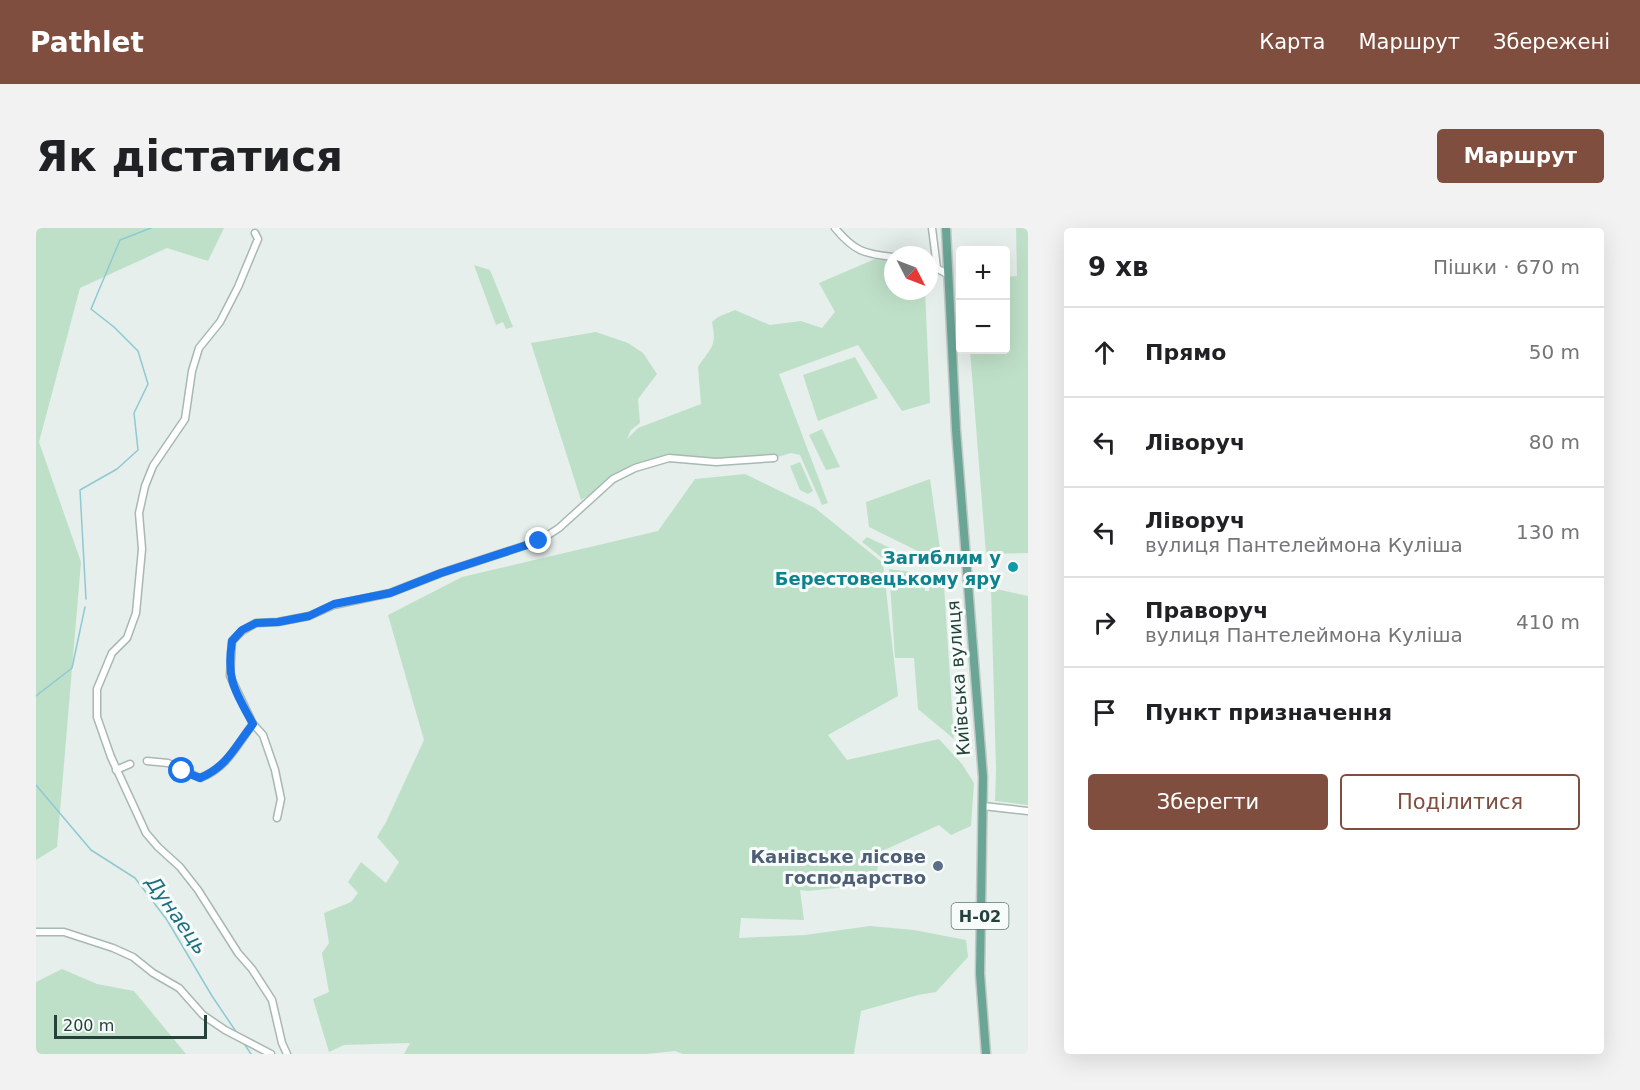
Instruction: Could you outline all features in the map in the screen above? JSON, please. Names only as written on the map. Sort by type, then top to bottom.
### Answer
[{"type":"main road","name":"Київська вулиця","points":[[946,228],[956,430],[983,806],[980,974],[986,1054]]},
{"type":"street","points":[[835,228],[865,253],[884,256]]},
{"type":"street","points":[[932,228],[934,246]]},
{"type":"street","points":[[255,233],[258,239],[238,287],[220,322],[199,348],[192,371],[185,419],[153,466],[145,486],[139,513],[142,549],[136,613],[127,638],[112,653],[97,689],[97,717],[116,770],[146,833],[180,867],[198,890],[272,1000],[282,1043],[287,1054]]},
{"type":"street","points":[[938,269],[949,275]]},
{"type":"street","points":[[277,818],[280,800],[275,770],[263,735],[253,724],[230,676],[232,641],[242,630],[256,623],[278,622],[309,616],[334,604],[390,593],[441,573],[539,541],[559,528],[613,479],[635,468],[669,459],[716,462],[774,458]]},
{"type":"street","points":[[147,761],[168,763],[200,778],[215,772],[220,767],[253,724]]},
{"type":"street","points":[[116,770],[130,764]]},
{"type":"street","points":[[983,806],[1028,811]]},
{"type":"street","points":[[36,932],[64,932],[103,944],[133,957],[153,973],[179,988],[203,1015],[225,1030],[271,1054]]},
{"type":"green space","points":[[36,228],[224,228],[208,261],[167,248],[80,288],[39,442],[81,562],[57,847],[36,860]]},
{"type":"green space","points":[[1016,228],[1028,228],[1028,553],[986,554],[970,354],[1010,354],[1010,277],[1017,276]]},
{"type":"green space","points":[[875,259],[884,260],[884,300],[925,300],[930,403],[902,411],[858,345],[779,374],[828,503],[822,505],[800,455],[791,453],[774,458],[740,461],[669,459],[635,468],[581,500],[531,343],[596,332],[628,343],[643,353],[657,374],[638,399],[640,423],[631,430],[627,439],[638,428],[701,404],[698,367],[712,346],[714,337],[712,322],[718,317],[735,310],[770,325],[801,321],[822,328],[835,312],[819,283]]},
{"type":"green space","points":[[474,265],[490,270],[513,327],[506,329],[503,322],[496,325]]},
{"type":"green space","points":[[855,357],[878,398],[818,421],[803,375]]},
{"type":"green space","points":[[822,429],[840,467],[826,470],[809,435]]},
{"type":"green space","points":[[800,462],[813,491],[808,494],[800,490],[790,466]]},
{"type":"green space","points":[[745,474],[815,508],[883,563],[898,696],[828,735],[847,760],[939,739],[962,764],[974,783],[971,826],[951,835],[939,825],[880,852],[875,884],[800,890],[804,920],[741,918],[739,938],[805,935],[870,926],[914,930],[966,940],[968,957],[936,992],[861,1011],[854,1054],[683,1054],[675,1051],[646,1054],[404,1054],[410,1043],[344,1045],[329,1052],[313,999],[329,992],[322,953],[329,943],[324,913],[351,902],[358,893],[348,882],[361,862],[386,883],[399,862],[377,837],[424,740],[388,615],[462,577],[658,531],[695,479]]},
{"type":"green space","points":[[930,479],[942,563],[869,527],[866,502]]},
{"type":"green space","points":[[867,537],[907,556],[911,567],[881,557],[862,542]]},
{"type":"green space","points":[[889,569],[925,574],[925,591],[929,591],[930,584],[944,586],[954,739],[918,709],[914,658],[895,658]]},
{"type":"green space","points":[[991,588],[1028,596],[1028,805],[995,801]]},
{"type":"green space","points":[[62,969],[97,984],[134,991],[186,1054],[36,1054],[36,982]]},
{"type":"waterway","name":"Дунаець","points":[[86,599],[80,490],[117,469],[138,450],[134,413],[148,384],[138,351],[114,327],[91,309],[120,240],[151,228]]},
{"type":"waterway","name":"Дунаець","points":[[36,696],[72,668],[85,607]]},
{"type":"waterway","name":"Дунаець","points":[[36,785],[91,850],[135,878],[167,920],[237,1033]]},
{"type":"waterway","name":"Дунаець","points":[[243,1042],[251,1054]]},
{"type":"place","name":"Загиблим у Берестовецькому яру","points":[[1013,567]]},
{"type":"place","name":"Канівське лісове господарство","points":[[938,866]]},
{"type":"route","points":[[182,771],[200,778],[215,772],[253,724],[230,676],[232,641],[242,630],[256,623],[278,622],[309,616],[334,604],[390,593],[441,573],[539,541]]}]
